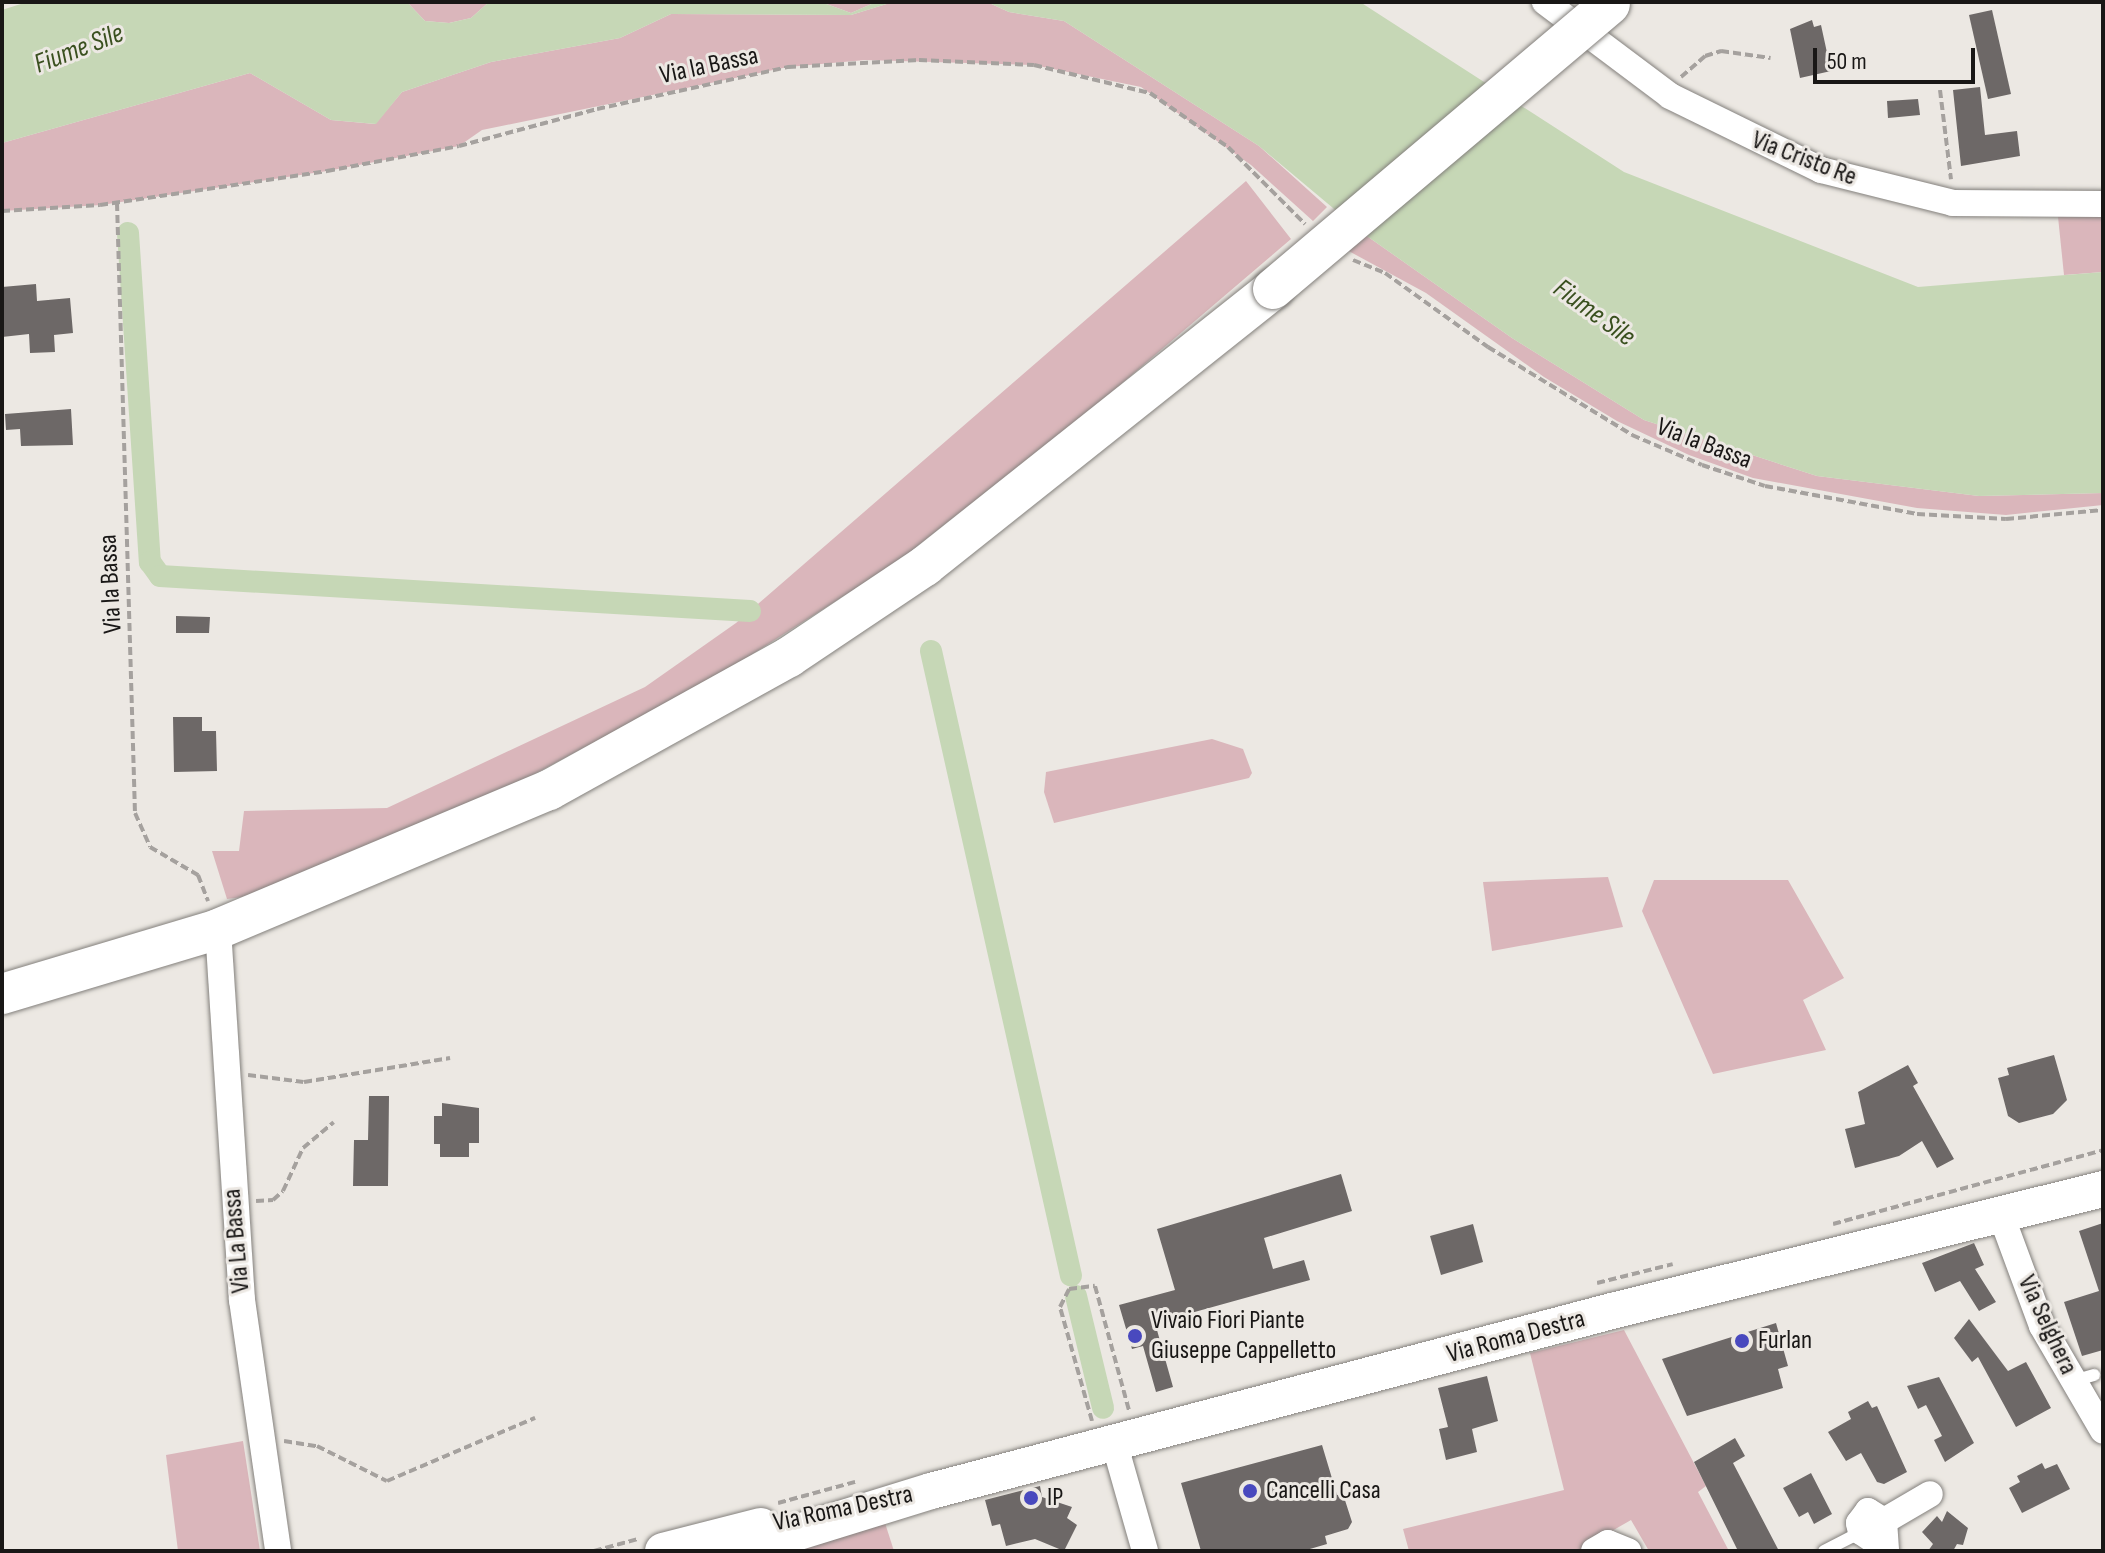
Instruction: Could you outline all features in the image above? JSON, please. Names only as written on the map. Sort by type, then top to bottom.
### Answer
[{"type":"main road","points":[[2,994],[218,929],[549,790],[789,657],[937,556],[1273,289],[1611,3]]},
{"type":"street","name":"Via Cristo Re","points":[[1545,2],[1670,96],[1821,170],[1953,203],[1992,207],[2103,204]]},
{"type":"street","name":"Via La Bassa","points":[[218,929],[234,1203],[278,1551]]},
{"type":"street","name":"Via Roma Destra","points":[[737,1551],[931,1491],[2103,1189]]},
{"type":"street","name":"Via Selghera","points":[[2001,1215],[2042,1326],[2083,1378],[2103,1431]]},
{"type":"street","points":[[1116,1442],[1145,1551]]},
{"type":"street","name":"Via Roma Destra","points":[[663,1551],[812,1513],[931,1491]]},
{"type":"street","points":[[1886,1550],[1873,1526],[1930,1494]]},
{"type":"street","points":[[1594,1551],[1608,1543],[1628,1551]]},
{"type":"lane","points":[[1824,1551],[1873,1526]]},
{"type":"path","points":[[1670,96],[1683,73],[1705,56],[1721,51],[1771,58]]},
{"type":"path","name":"Via la Bassa","points":[[2,211],[117,202],[459,146],[597,109],[788,67],[919,60],[1034,65],[1150,93],[1228,147],[1277,201]]},
{"type":"path","points":[[1940,90],[1953,203]]},
{"type":"path","name":"Via la Bassa","points":[[117,202],[135,813],[150,847],[198,875],[218,929]]},
{"type":"path","name":"Via la Bassa","points":[[1342,255],[1385,273],[1498,354],[1632,435],[1702,465],[1765,486],[1917,514],[2006,519],[2103,510]]},
{"type":"path","points":[[226,1071],[304,1082],[450,1058]]},
{"type":"path","points":[[234,1203],[273,1200],[283,1191],[303,1148],[334,1122]]},
{"type":"path","points":[[1095,1286],[1116,1442],[1060,1307],[1069,1289],[1095,1286]]},
{"type":"path","points":[[262,1441],[317,1446],[387,1481],[535,1418]]},
{"type":"shaded area","points":[[407,2],[489,2],[471,18],[449,23],[425,21]]},
{"type":"shaded area","points":[[821,2],[876,2],[851,13]]},
{"type":"shaded area","points":[[893,2],[987,2],[1009,12],[1064,21],[1259,146],[1327,207],[1313,221],[1251,165],[1141,87],[1034,65],[865,60],[788,67],[482,130],[459,146],[327,171],[101,205],[2,211],[2,143],[250,73],[331,120],[375,124],[402,92],[491,62],[620,38],[671,14],[851,15]]},
{"type":"shaded area","points":[[1246,181],[1291,239],[1093,408],[897,562],[718,676],[484,801],[258,895],[227,899],[212,851],[239,851],[244,811],[387,808],[645,687],[736,623]]},
{"type":"shaded area","points":[[2103,204],[2103,272],[2064,275],[2057,207]]},
{"type":"shaded area","points":[[1364,234],[1512,338],[1644,420],[1817,476],[1979,496],[2103,493],[2103,505],[2006,515],[1917,508],[1753,478],[1689,455],[1617,421],[1544,377],[1426,293],[1345,249]]},
{"type":"shaded area","points":[[1212,739],[1243,749],[1252,773],[1249,778],[1054,823],[1044,792],[1046,772]]},
{"type":"shaded area","points":[[1608,877],[1623,927],[1492,951],[1483,882]]},
{"type":"shaded area","points":[[1654,880],[1788,880],[1844,978],[1803,1000],[1826,1050],[1713,1074],[1642,911]]},
{"type":"shaded area","points":[[1624,1330],[1706,1486],[1698,1492],[1729,1551],[1649,1551],[1631,1520],[1577,1551],[1409,1551],[1403,1529],[1564,1490],[1530,1353]]},
{"type":"shaded area","points":[[243,1441],[260,1551],[178,1551],[166,1455]]},
{"type":"shaded area","points":[[885,1523],[894,1551],[787,1551]]},
{"type":"water","name":"Fiume Sile","points":[[27,2],[407,2],[425,21],[449,23],[471,18],[489,2],[821,2],[851,13],[876,2],[893,2],[851,15],[671,14],[620,38],[491,62],[402,92],[376,124],[331,120],[250,73],[2,143],[2,10]]},
{"type":"water","name":"Fiume Sile","points":[[987,2],[1360,2],[1624,172],[1918,287],[2103,272],[2103,493],[1979,496],[1817,476],[1644,420],[1512,338],[1364,234],[1259,146],[1064,21],[1009,12]]},
{"type":"building","points":[[1992,10],[2011,94],[1988,99],[1969,15]]},
{"type":"building","points":[[1812,20],[1814,27],[1821,25],[1831,71],[1800,78],[1790,29]]},
{"type":"building","points":[[1980,87],[1985,135],[2017,131],[2020,156],[1961,166],[1953,90]]},
{"type":"building","points":[[1918,99],[1920,115],[1888,118],[1887,101]]},
{"type":"building","points":[[36,284],[37,301],[70,298],[73,333],[54,335],[55,352],[30,353],[29,334],[2,337],[2,287]]},
{"type":"building","points":[[71,409],[73,445],[21,446],[20,429],[6,430],[5,414]]},
{"type":"building","points":[[176,616],[210,617],[209,633],[176,633]]},
{"type":"building","points":[[173,717],[202,717],[202,731],[216,731],[217,771],[174,772]]},
{"type":"building","points":[[2054,1055],[2067,1100],[2053,1114],[2019,1123],[2008,1116],[1998,1078],[2009,1075],[2007,1068]]},
{"type":"building","points":[[1908,1065],[1918,1083],[1913,1086],[1954,1159],[1937,1168],[1922,1141],[1899,1156],[1855,1168],[1845,1129],[1865,1124],[1858,1092]]},
{"type":"building","points":[[369,1096],[389,1096],[388,1186],[353,1186],[354,1140],[368,1140]]},
{"type":"building","points":[[442,1103],[479,1108],[479,1143],[469,1143],[469,1157],[440,1157],[440,1144],[434,1144],[434,1116],[442,1116]]},
{"type":"building","points":[[1341,1174],[1352,1211],[1264,1238],[1273,1269],[1304,1260],[1310,1280],[1155,1323],[1173,1387],[1156,1392],[1143,1346],[1132,1349],[1119,1305],[1175,1290],[1157,1229]]},
{"type":"building","points":[[2103,1223],[2103,1350],[2082,1356],[2064,1302],[2099,1291],[2079,1231]]},
{"type":"building","points":[[1473,1224],[1483,1262],[1441,1275],[1430,1236]]},
{"type":"building","points":[[1974,1243],[1984,1265],[1975,1269],[1996,1302],[1979,1311],[1960,1281],[1935,1292],[1922,1263]]},
{"type":"building","points":[[1969,1319],[2008,1371],[2026,1362],[2051,1408],[2016,1427],[1978,1357],[1972,1362],[1954,1338]]},
{"type":"building","points":[[1776,1323],[1788,1366],[1778,1369],[1783,1388],[1687,1416],[1662,1359]]},
{"type":"building","points":[[1487,1376],[1498,1421],[1472,1429],[1477,1452],[1446,1460],[1439,1429],[1448,1427],[1438,1388]]},
{"type":"building","points":[[1939,1377],[1974,1443],[1945,1462],[1934,1440],[1942,1436],[1926,1405],[1918,1409],[1907,1386]]},
{"type":"building","points":[[1868,1401],[1872,1408],[1877,1406],[1907,1472],[1884,1484],[1877,1482],[1861,1453],[1846,1461],[1828,1432],[1851,1419],[1848,1412]]},
{"type":"building","points":[[1735,1438],[1745,1456],[1733,1463],[1779,1551],[1738,1551],[1694,1462]]},
{"type":"building","points":[[1322,1445],[1337,1495],[1343,1494],[1352,1522],[1348,1529],[1325,1536],[1327,1544],[1303,1551],[1201,1551],[1181,1483]]},
{"type":"building","points":[[2042,1463],[2045,1469],[2057,1464],[2070,1489],[2022,1513],[2009,1488],[2020,1482],[2017,1476]]},
{"type":"building","points":[[1811,1473],[1832,1514],[1814,1524],[1808,1512],[1799,1517],[1783,1488]]},
{"type":"building","points":[[1040,1486],[1042,1497],[1072,1507],[1067,1518],[1077,1525],[1064,1551],[1035,1539],[1006,1546],[1000,1524],[992,1526],[985,1500]]},
{"type":"building","points":[[1947,1511],[1968,1528],[1963,1545],[1957,1544],[1953,1551],[1928,1551],[1933,1544],[1922,1532],[1937,1516],[1942,1522]]},
{"type":"waterway","points":[[128,233],[150,562],[160,576],[750,611]]},
{"type":"waterway","points":[[931,651],[1071,1276]]},
{"type":"waterway","points":[[1076,1296],[1103,1408]]},
{"type":"place","name":"Vivaio Fiori Piante Giuseppe Cappelletto","points":[[1135,1336]]},
{"type":"place","name":"Furlan","points":[[1742,1341]]},
{"type":"place","name":"Cancelli Casa","points":[[1250,1491]]},
{"type":"place","name":"IP","points":[[1031,1498]]}]
